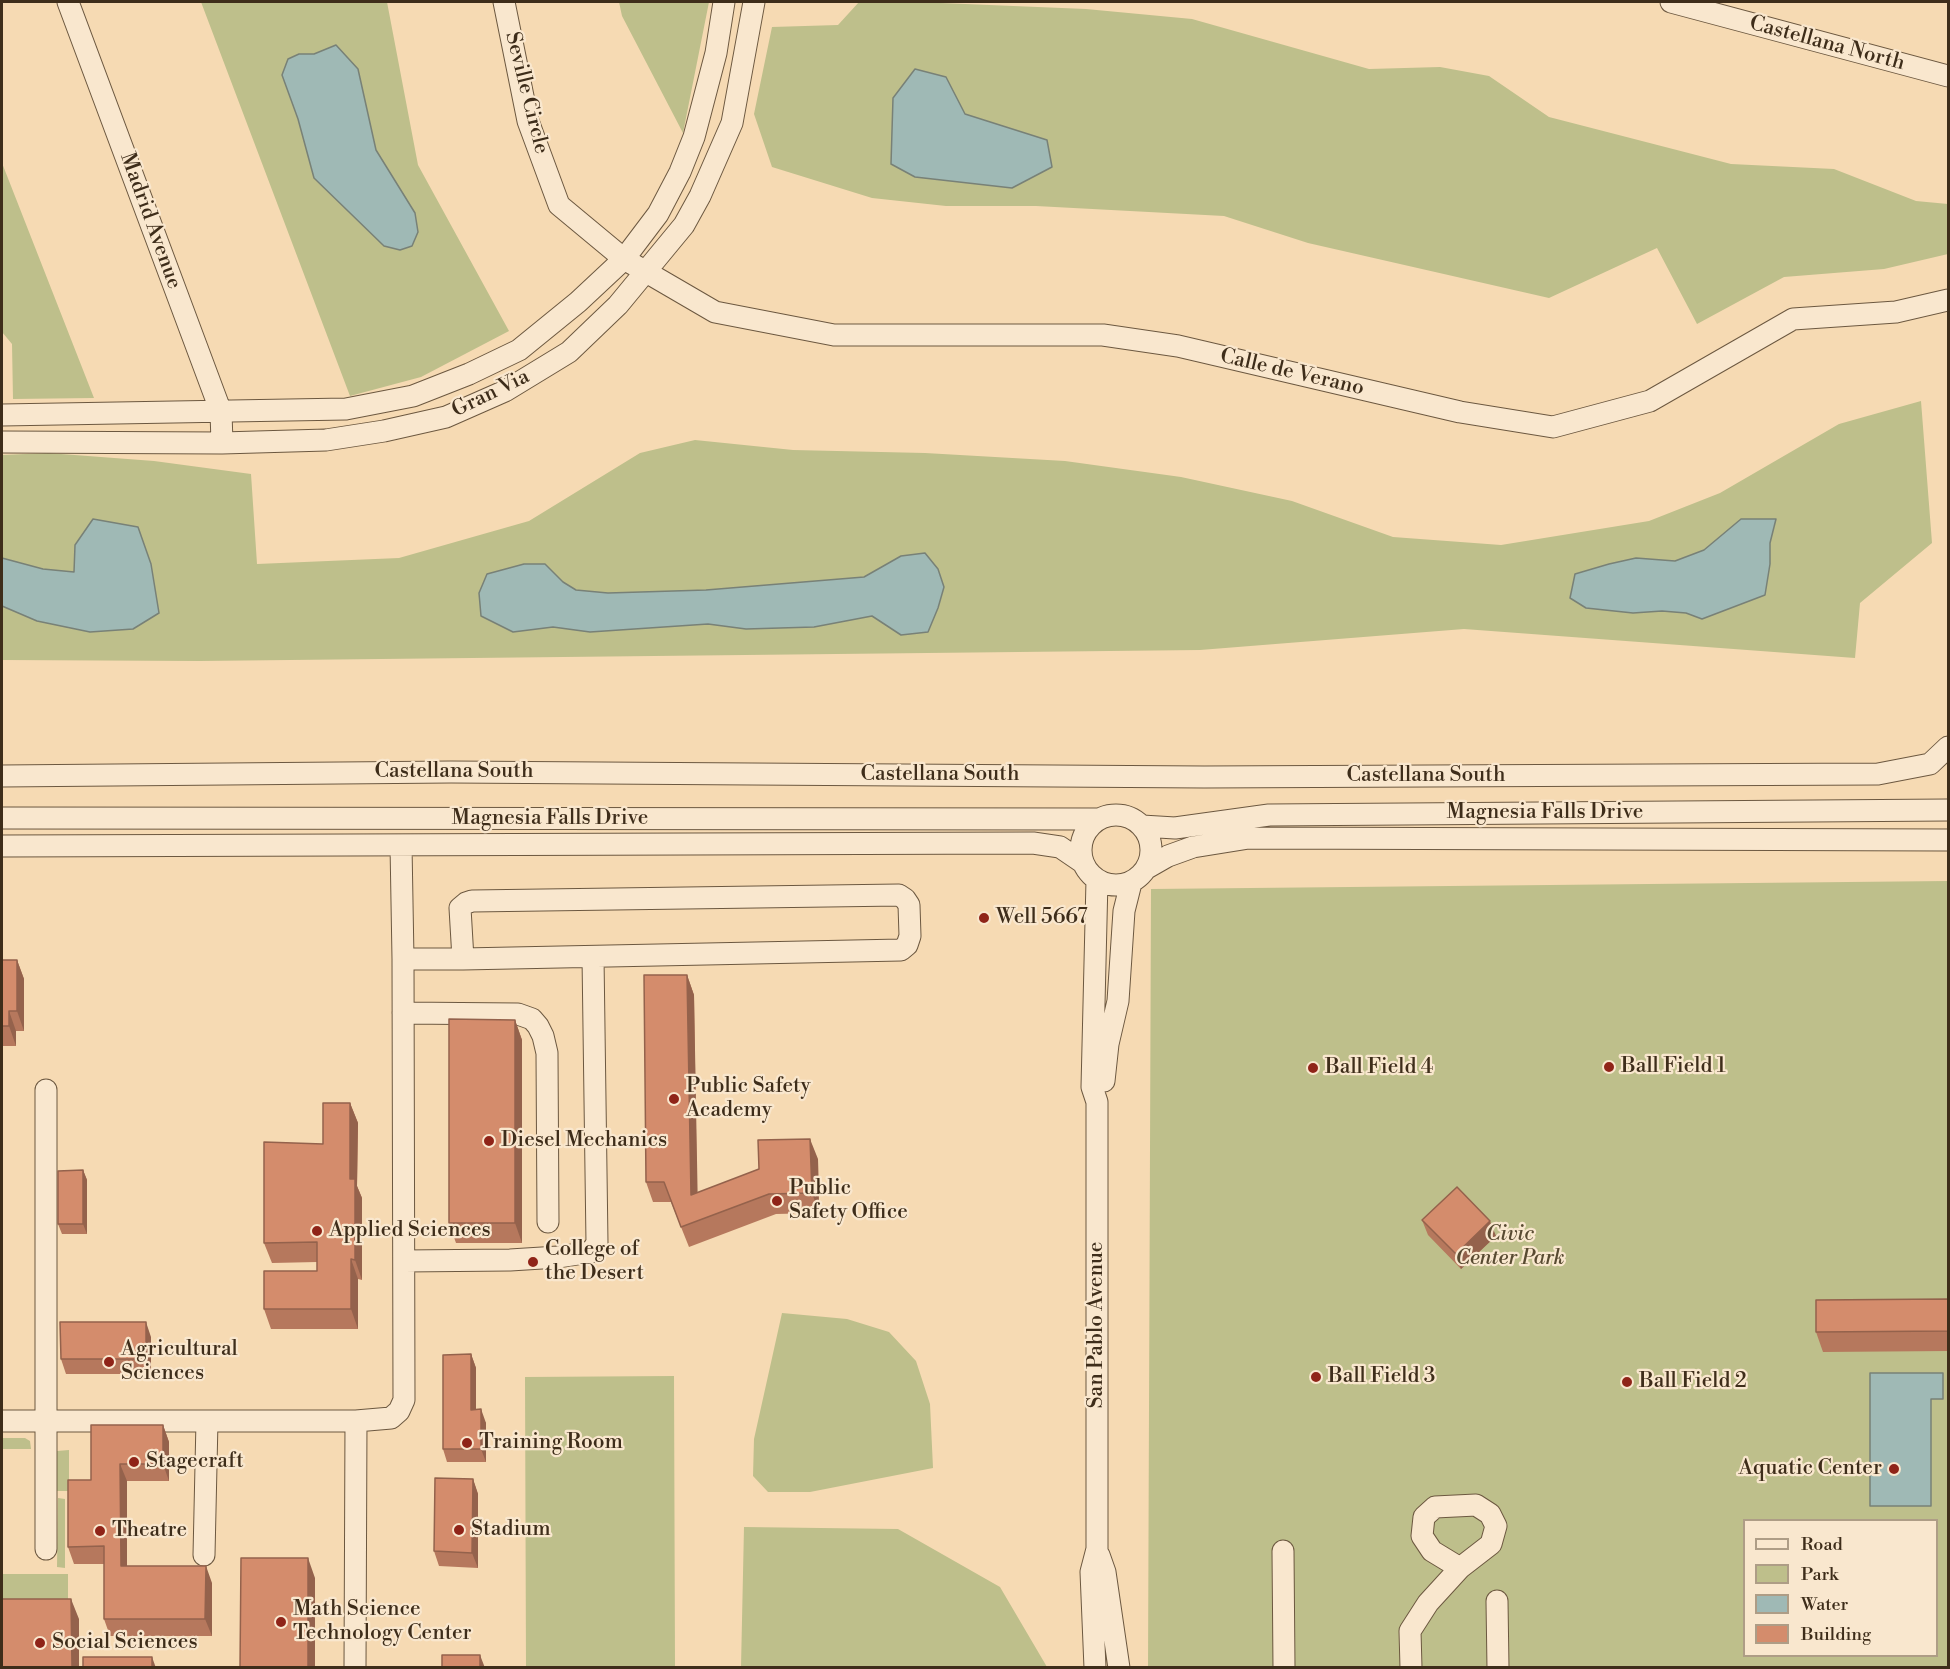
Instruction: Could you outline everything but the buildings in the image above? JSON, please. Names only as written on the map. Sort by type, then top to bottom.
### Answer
[{"type":"street","name":"Madrid Avenue","points":[[68,2],[221,412],[222,443]]},
{"type":"street","name":"Seville Circle","points":[[504,2],[528,121],[559,205],[624,259]]},
{"type":"street","name":"Gran Via","points":[[2,415],[346,410],[413,396],[469,374],[519,350],[578,302],[624,259],[658,214],[680,172],[694,137],[716,53],[724,2]]},
{"type":"street","name":"Gran Via","points":[[2,442],[222,443],[326,440],[384,431],[446,417],[505,391],[569,352],[618,305],[684,225],[700,196],[732,123],[754,2]]},
{"type":"street","name":"Castellana North","points":[[1671,2],[1948,76]]},
{"type":"street","name":"Calle de Verano","points":[[624,259],[715,312],[834,335],[1103,335],[1178,346],[1460,412],[1552,427],[1650,401],[1793,319],[1896,312],[1948,300]]},
{"type":"street","name":"Castellana South","points":[[2,776],[451,772],[1192,777],[1878,774],[1930,764],[1948,747]]},
{"type":"street","name":"Magnesia Falls Drive","points":[[1142,826],[1175,828],[1269,815],[1948,810]]},
{"type":"street","points":[[1111,815],[1123,815],[1142,826],[1152,846],[1147,868],[1140,877],[1120,886],[1109,885],[1097,880],[1088,872],[1082,862],[1080,849],[1089,827],[1099,819],[1111,815]]},
{"type":"street","name":"Magnesia Falls Drive","points":[[2,818],[1077,821],[1099,819]]},
{"type":"street","name":"Magnesia Falls Drive","points":[[1147,868],[1168,856],[1193,847],[1249,838],[1948,840]]},
{"type":"street","name":"Magnesia Falls Drive","points":[[2,846],[1034,843],[1060,847],[1082,862]]},
{"type":"street","points":[[2,1421],[356,1421],[391,1418],[399,1411],[404,1400],[401,844]]},
{"type":"street","name":"San Pablo Avenue","points":[[1095,1668],[1091,1572],[1097,1549],[1097,1102],[1092,1087],[1097,880]]},
{"type":"street","name":"San Pablo Avenue","points":[[1097,1102],[1104,1087],[1108,1044],[1118,1001],[1124,910],[1131,883]]},
{"type":"street","points":[[403,959],[463,959],[593,957],[902,950],[907,945],[910,936],[909,905],[898,895],[472,901],[460,908],[463,959]]},
{"type":"street","points":[[404,1261],[558,1257],[591,1251],[597,1243],[593,957]]},
{"type":"street","points":[[403,1013],[518,1014],[532,1019],[538,1026],[547,1053],[548,1222]]},
{"type":"street","points":[[46,1090],[46,1549]]},
{"type":"street","points":[[204,1555],[207,1421]]},
{"type":"street","points":[[355,1668],[356,1421]]},
{"type":"street","points":[[1411,1668],[1410,1631],[1428,1603],[1460,1568],[1491,1544],[1496,1527],[1490,1514],[1476,1505],[1435,1507],[1424,1517],[1422,1536],[1432,1551],[1460,1568]]},
{"type":"street","name":"San Pablo Avenue","points":[[1097,1549],[1105,1572],[1119,1668]]},
{"type":"street","points":[[1283,1551],[1284,1668]]},
{"type":"street","points":[[1497,1601],[1498,1668]]},
{"type":"green space","points":[[201,2],[387,2],[418,165],[509,331],[421,377],[350,396]]},
{"type":"green space","points":[[619,2],[709,2],[683,133],[622,16]]},
{"type":"green space","points":[[859,2],[937,2],[1086,9],[1192,19],[1369,69],[1440,67],[1489,76],[1549,117],[1731,164],[1834,169],[1916,201],[1948,204],[1948,254],[1884,269],[1784,277],[1697,324],[1657,248],[1549,298],[1308,243],[1224,216],[1036,206],[946,206],[872,198],[772,167],[754,114],[772,27],[838,25]]},
{"type":"green space","points":[[2,163],[94,398],[13,399],[12,344],[2,332]]},
{"type":"green space","points":[[1921,401],[1932,543],[1860,603],[1855,658],[1464,629],[1200,650],[199,661],[2,660],[2,455],[48,453],[154,461],[251,474],[257,564],[399,558],[529,521],[640,453],[695,440],[793,450],[925,453],[1065,461],[1181,477],[1292,501],[1393,537],[1501,545],[1649,521],[1720,493],[1839,424]]},
{"type":"green space","name":"Civic Center Park","points":[[1948,881],[1948,1667],[1148,1668],[1151,889]]},
{"type":"green space","points":[[782,1313],[847,1319],[889,1332],[916,1361],[930,1404],[933,1468],[810,1492],[768,1492],[753,1476],[754,1439]]},
{"type":"green space","points":[[674,1376],[675,1667],[526,1667],[525,1377]]},
{"type":"green space","points":[[2,1438],[25,1438],[30,1441],[31,1449],[2,1449]]},
{"type":"green space","points":[[69,1450],[69,1491],[57,1491],[57,1451]]},
{"type":"green space","points":[[58,1498],[65,1499],[65,1568],[57,1567]]},
{"type":"green space","points":[[744,1527],[898,1529],[1000,1587],[1047,1667],[741,1667]]},
{"type":"green space","points":[[2,1574],[68,1574],[68,1619],[2,1619]]},
{"type":"water","points":[[336,45],[358,69],[376,150],[415,213],[418,232],[412,246],[400,250],[384,246],[314,178],[298,119],[282,75],[288,59],[299,54],[314,54]]},
{"type":"water","points":[[915,69],[946,77],[965,114],[1047,140],[1052,167],[1012,188],[915,177],[891,164],[893,98]]},
{"type":"water","points":[[93,519],[138,527],[151,564],[159,613],[133,629],[90,632],[37,621],[2,606],[2,558],[43,569],[74,572],[75,545]]},
{"type":"water","points":[[1741,519],[1776,519],[1770,543],[1770,564],[1765,595],[1702,619],[1686,613],[1662,611],[1633,613],[1586,608],[1570,598],[1575,574],[1636,558],[1675,561],[1704,550]]},
{"type":"water","points":[[925,553],[938,569],[944,587],[928,632],[901,635],[872,616],[814,627],[746,629],[708,624],[590,632],[553,627],[513,632],[481,616],[479,593],[487,574],[524,564],[545,564],[563,582],[576,590],[608,593],[706,590],[864,577],[901,556]]},
{"type":"water","points":[[1870,1373],[1943,1373],[1943,1399],[1931,1399],[1931,1506],[1870,1506]]},
{"type":"place","name":"Well 5667","points":[[984,918]]},
{"type":"place","name":"Ball Field 1","points":[[1609,1067]]},
{"type":"place","name":"Ball Field 4","points":[[1313,1068]]},
{"type":"place","name":"Public Safety Academy","points":[[674,1099]]},
{"type":"place","name":"Diesel Mechanics","points":[[489,1141]]},
{"type":"place","name":"Public Safety Office","points":[[777,1201]]},
{"type":"place","name":"Applied Sciences","points":[[317,1231]]},
{"type":"place","name":"College of the Desert","points":[[533,1262]]},
{"type":"place","name":"Agricultural Sciences","points":[[109,1362]]},
{"type":"place","name":"Ball Field 3","points":[[1316,1377]]},
{"type":"place","name":"Ball Field 2","points":[[1627,1382]]},
{"type":"place","name":"Training Room","points":[[467,1443]]},
{"type":"place","name":"Stagecraft","points":[[134,1462]]},
{"type":"place","name":"Aquatic Center","points":[[1894,1469]]},
{"type":"place","name":"Stadium","points":[[459,1530]]},
{"type":"place","name":"Theatre","points":[[100,1531]]},
{"type":"place","name":"Math Science Technology Center","points":[[281,1622]]},
{"type":"place","name":"Social Sciences","points":[[40,1643]]}]
